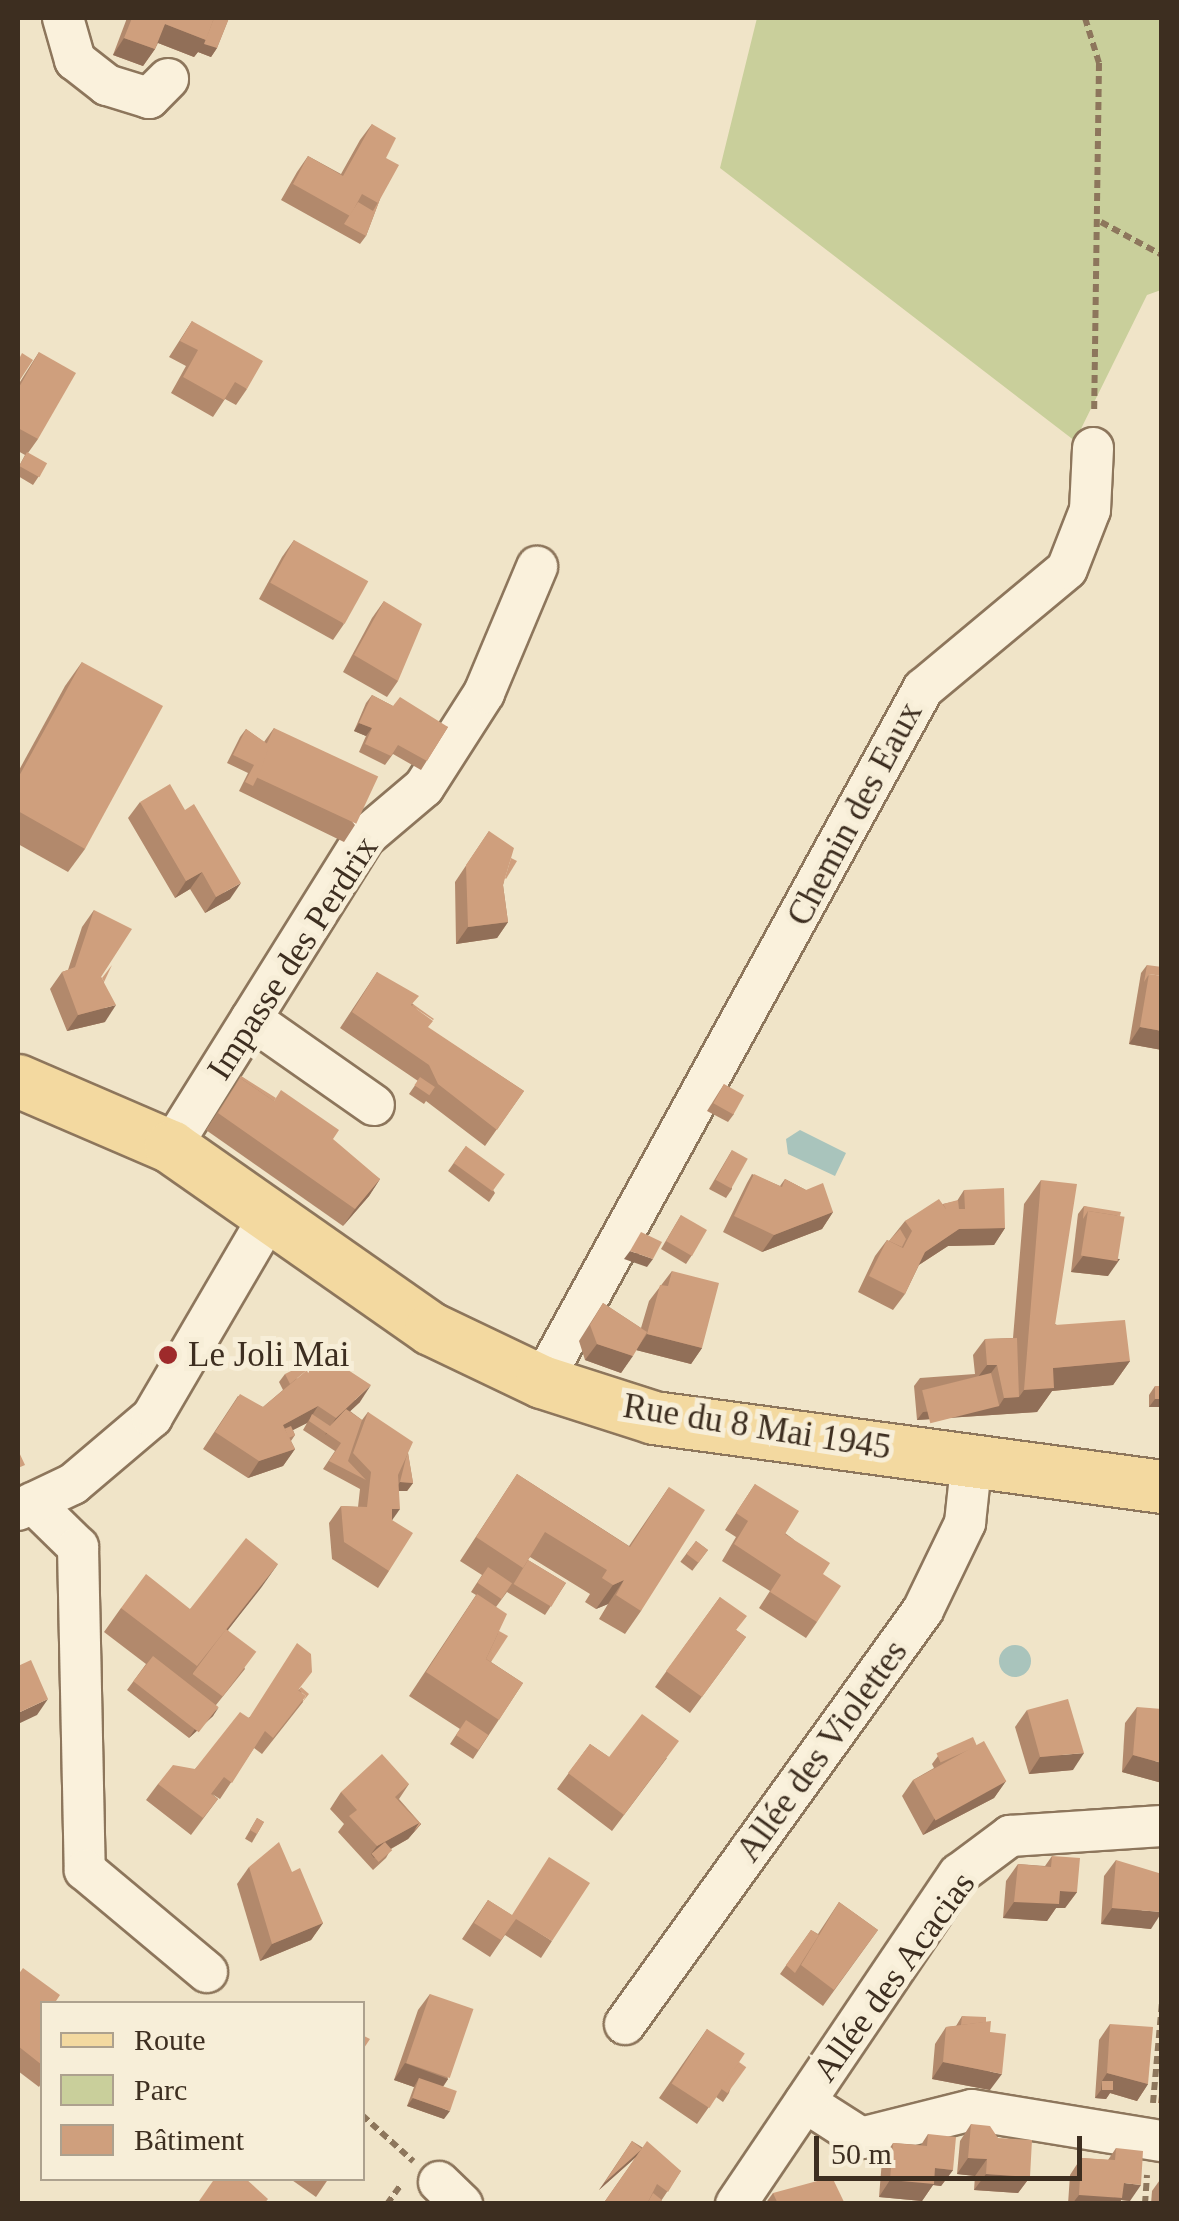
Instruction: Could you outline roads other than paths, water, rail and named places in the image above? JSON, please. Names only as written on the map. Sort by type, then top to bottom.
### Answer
[{"type":"main road","name":"Rue du 8 Mai 1945","points":[[18,1080],[171,1148],[431,1330],[542,1382],[654,1418],[972,1458],[1162,1487]]},
{"type":"street","points":[[64,18],[75,60],[107,84],[149,98],[168,79]]},
{"type":"street","name":"Chemin des Eaux","points":[[542,1382],[923,689],[1067,569],[1090,510],[1093,448]]},
{"type":"street","name":"Impasse des Perdrix","points":[[171,1148],[365,836],[424,787],[484,694],[538,566]]},
{"type":"street","points":[[252,1019],[374,1106]]},
{"type":"street","points":[[207,1972],[85,1870],[78,1547],[25,1507],[73,1484],[152,1417],[270,1215]]},
{"type":"street","name":"Allée des Violettes","points":[[626,2024],[923,1610],[965,1522],[972,1458]]},
{"type":"street","name":"Allée des Acacias","points":[[736,2204],[959,1874],[1010,1836],[1162,1826]]},
{"type":"street","points":[[804,2102],[862,2138],[972,2110],[1162,2141]]},
{"type":"water","points":[[800,1130],[846,1153],[835,1176],[788,1154],[786,1139]]},
{"type":"water","points":[[1015,1645],[1026,1650],[1031,1661],[1026,1672],[1015,1677],[1004,1672],[999,1661],[1004,1650]]},
{"type":"place","name":"Le Joli Mai","points":[[168,1355]]}]
